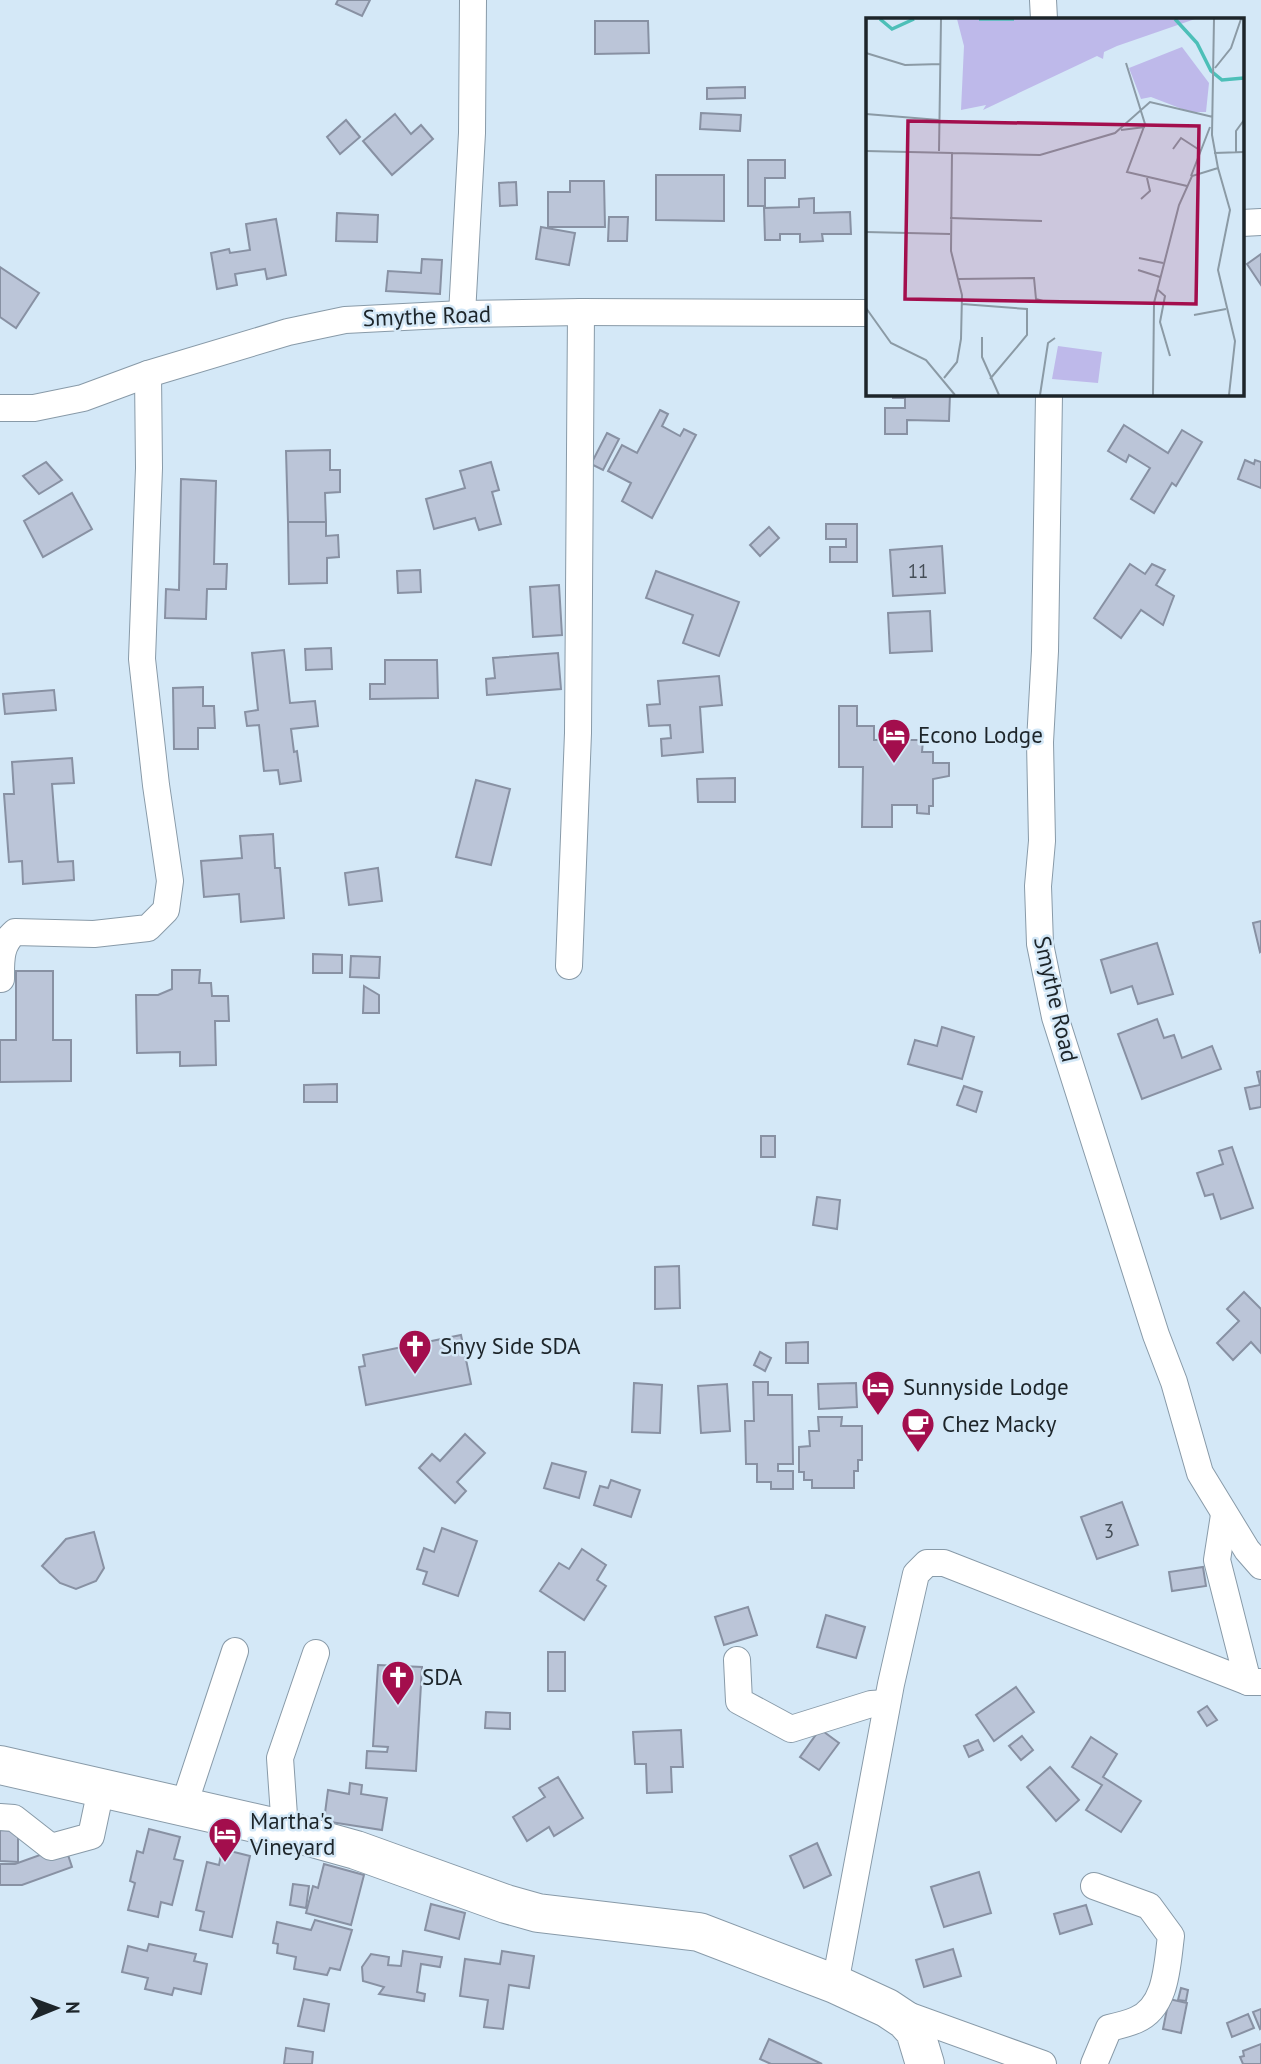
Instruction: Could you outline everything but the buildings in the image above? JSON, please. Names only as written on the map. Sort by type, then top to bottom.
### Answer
[{"type":"highway","points":[[0,1765],[285,1830],[356,1850],[506,1905],[538,1913],[699,1933],[835,1984],[887,2008],[905,2020],[915,2031],[925,2064]]},
{"type":"street","points":[[462,314],[472,133],[473,0]]},
{"type":"street","points":[[1043,0],[1044,18]]},
{"type":"street","points":[[569,966],[578,733],[581,312]]},
{"type":"street","name":"Smythe Road","points":[[0,408],[34,408],[83,398],[148,374],[288,332],[345,320],[581,312],[866,313]]},
{"type":"street","points":[[1,979],[1,954],[7,940],[15,932],[94,934],[148,928],[166,911],[170,881],[142,659],[149,468],[148,374]]},
{"type":"street","name":"Smythe Road","points":[[1049,396],[1045,652],[1040,742],[1040,944],[1055,1017],[1156,1335],[1174,1382],[1200,1474],[1247,1550],[1261,1566]]},
{"type":"street","points":[[1224,1515],[1217,1560],[1254,1682]]},
{"type":"street","points":[[835,1984],[887,1703],[916,1573],[927,1563],[944,1563],[1254,1682]]},
{"type":"street","points":[[183,1808],[235,1651]]},
{"type":"street","points":[[285,1830],[280,1758],[316,1653]]},
{"type":"street","points":[[737,1660],[739,1701],[792,1729],[871,1704],[887,1703]]},
{"type":"street","points":[[0,1817],[14,1818],[51,1847],[91,1836],[101,1789]]},
{"type":"street","points":[[1094,1886],[1149,1906],[1171,1936],[1164,1982],[1154,2008],[1138,2019],[1109,2028],[1094,2064]]},
{"type":"street","points":[[887,2008],[1043,2064]]},
{"type":"place","name":"Econo Lodge","points":[[894,765]]},
{"type":"place","name":"Snyy Side SDA","points":[[415,1376]]},
{"type":"place","name":"Sunnyside Lodge","points":[[878,1417]]},
{"type":"place","name":"Chez Macky","points":[[918,1454]]},
{"type":"place","name":"SDA","points":[[398,1707]]},
{"type":"place","name":"Martha's Vineyard","points":[[225,1864]]}]
